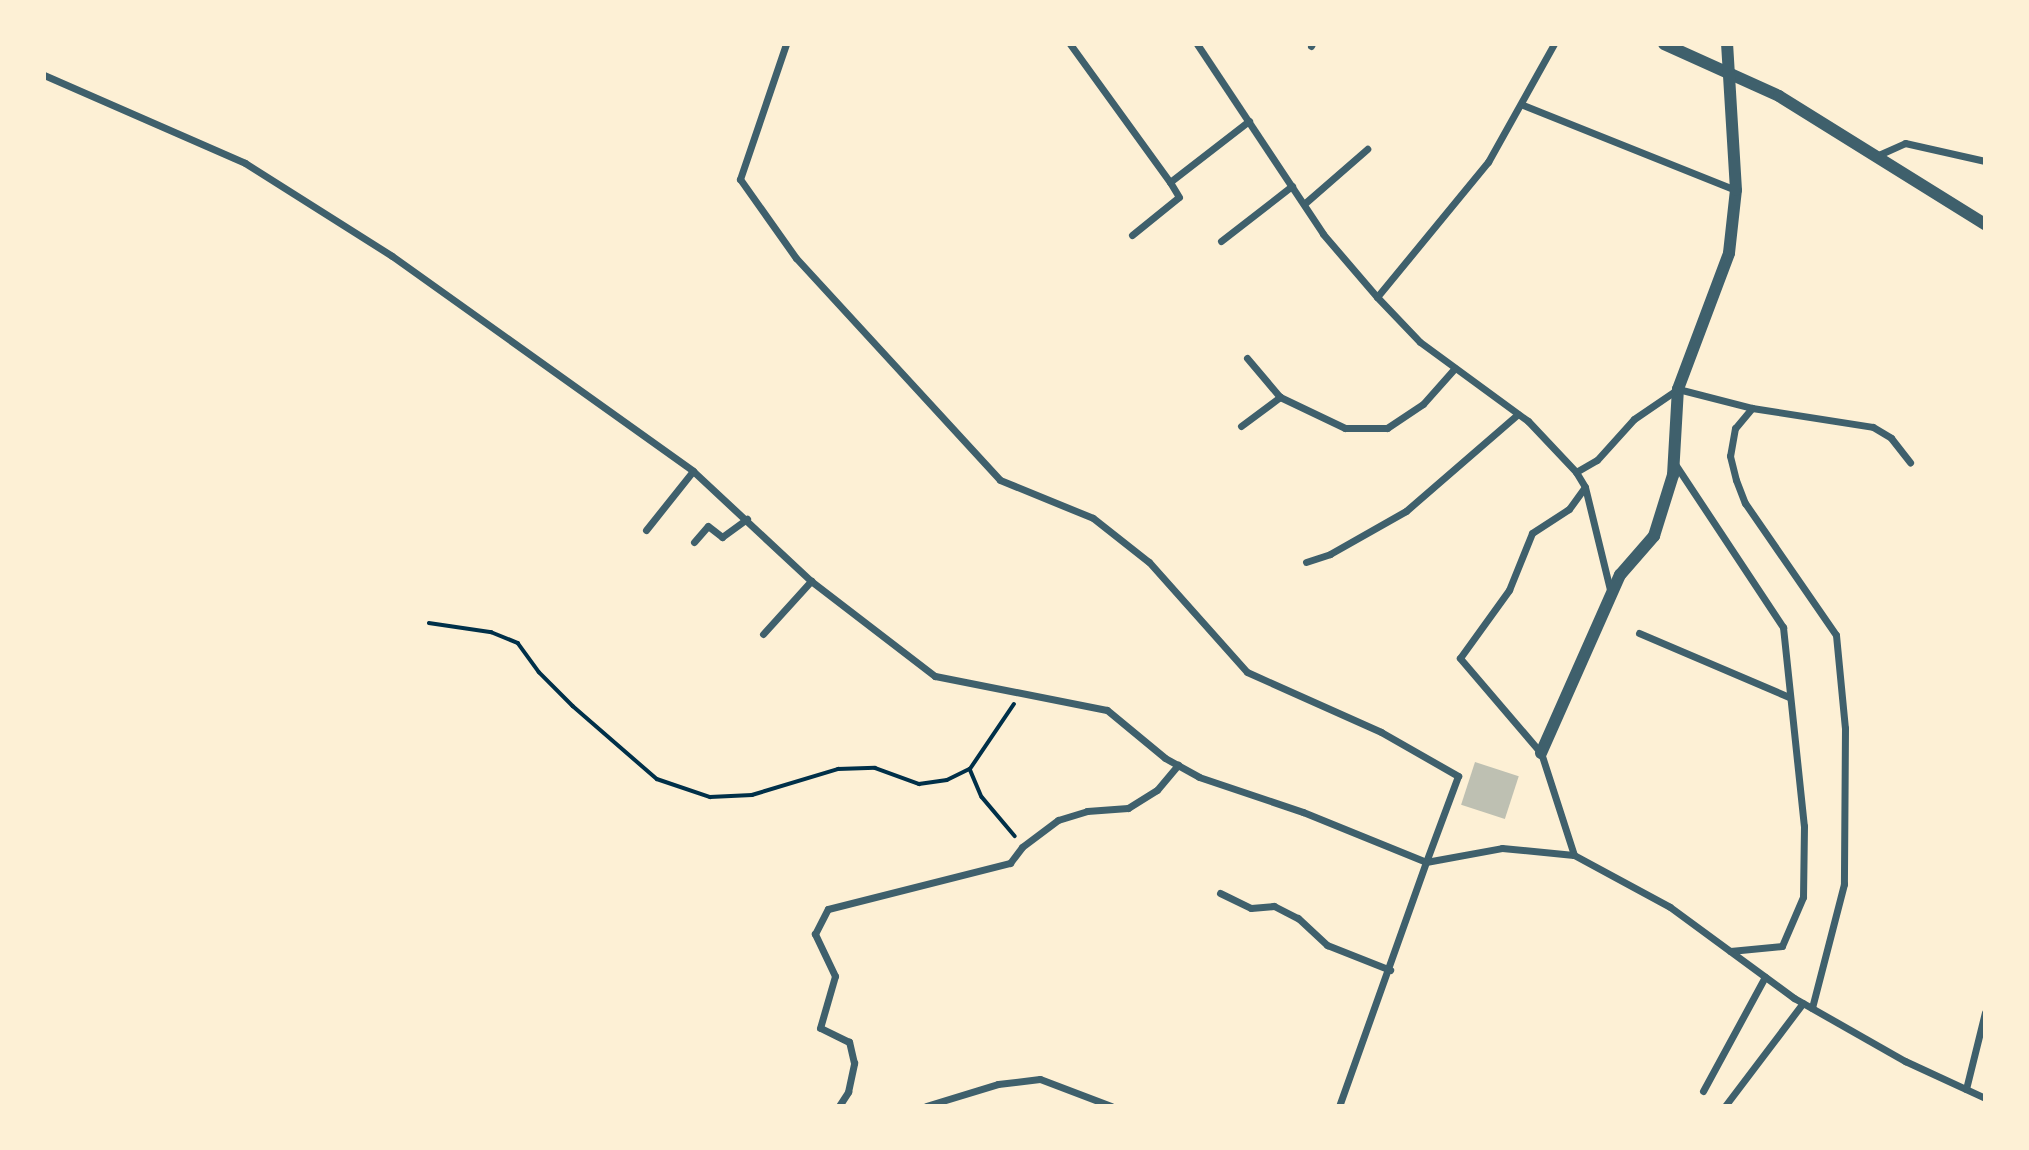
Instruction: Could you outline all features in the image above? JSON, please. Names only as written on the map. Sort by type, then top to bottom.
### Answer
[{"type":"street","points":[[786,44],[740,179],[796,258],[1000,480],[1093,518],[1149,562],[1247,672],[1369,726],[1458,776],[1339,1106]]},
{"type":"street","points":[[1070,44],[1179,197],[1132,235]]},
{"type":"street","points":[[1197,44],[1304,204],[1377,297],[1420,342],[1518,414],[1576,472],[1585,487],[1611,594]]},
{"type":"street","points":[[1377,297],[1488,162],[1523,105],[1555,44]]},
{"type":"street","points":[[1664,44],[1780,96],[1985,224]]},
{"type":"street","points":[[1541,753],[1620,575],[1654,536],[1673,460],[1678,389],[1729,253],[1736,190],[1727,44]]},
{"type":"street","points":[[44,75],[245,163],[392,256],[693,471],[811,581],[935,676],[1022,691],[1107,710],[1178,765],[1426,862],[1502,848],[1574,855],[1670,907],[1803,1003],[1905,1062],[1985,1098]]},
{"type":"street","points":[[1523,105],[1736,190]]},
{"type":"street","points":[[1170,182],[1250,121]]},
{"type":"street","points":[[1874,157],[1905,143],[1985,161]]},
{"type":"street","points":[[1304,204],[1367,149]]},
{"type":"street","points":[[1221,241],[1292,186]]},
{"type":"street","points":[[1247,358],[1280,397],[1345,428],[1387,428],[1423,404],[1455,368]]},
{"type":"street","points":[[1576,472],[1597,460],[1634,419],[1678,389],[1752,408],[1873,427],[1891,438],[1910,462]]},
{"type":"street","points":[[1241,426],[1280,397]]},
{"type":"street","points":[[1752,408],[1735,428],[1730,456],[1736,480],[1745,503],[1836,635],[1844,728],[1844,884],[1812,1008]]},
{"type":"street","points":[[1306,562],[1330,554],[1406,511],[1518,414]]},
{"type":"street","points":[[1673,460],[1693,498],[1783,627],[1804,826],[1803,897],[1782,946],[1730,951]]},
{"type":"street","points":[[646,530],[693,471]]},
{"type":"street","points":[[1574,855],[1541,753],[1460,658],[1509,590],[1532,533],[1569,509],[1585,487]]},
{"type":"street","points":[[694,542],[708,526],[722,537],[747,519]]},
{"type":"street","points":[[763,634],[811,581]]},
{"type":"street","points":[[1639,633],[1789,697]]},
{"type":"street","points":[[839,1106],[854,1063],[849,1042],[820,1028],[835,976],[815,933],[828,909],[1010,863],[1022,847],[1058,820],[1087,811],[1128,808],[1157,790],[1178,765]]},
{"type":"street","points":[[1220,893],[1251,908],[1274,906],[1298,918],[1327,945],[1390,970]]},
{"type":"street","points":[[1703,1091],[1765,976]]},
{"type":"street","points":[[1725,1106],[1803,1003]]},
{"type":"street","points":[[1966,1089],[1985,1012]]},
{"type":"street","points":[[926,1106],[998,1084],[1040,1079],[1111,1106]]},
{"type":"path","points":[[429,623],[491,632],[518,643],[539,672],[573,706],[657,779],[710,797],[752,795],[838,769],[875,768],[919,784],[947,780],[970,769],[1022,691]]},
{"type":"path","points":[[970,769],[982,797],[1022,847]]},
{"type":"building","points":[[1475,762],[1519,776],[1505,819],[1461,805]]}]
